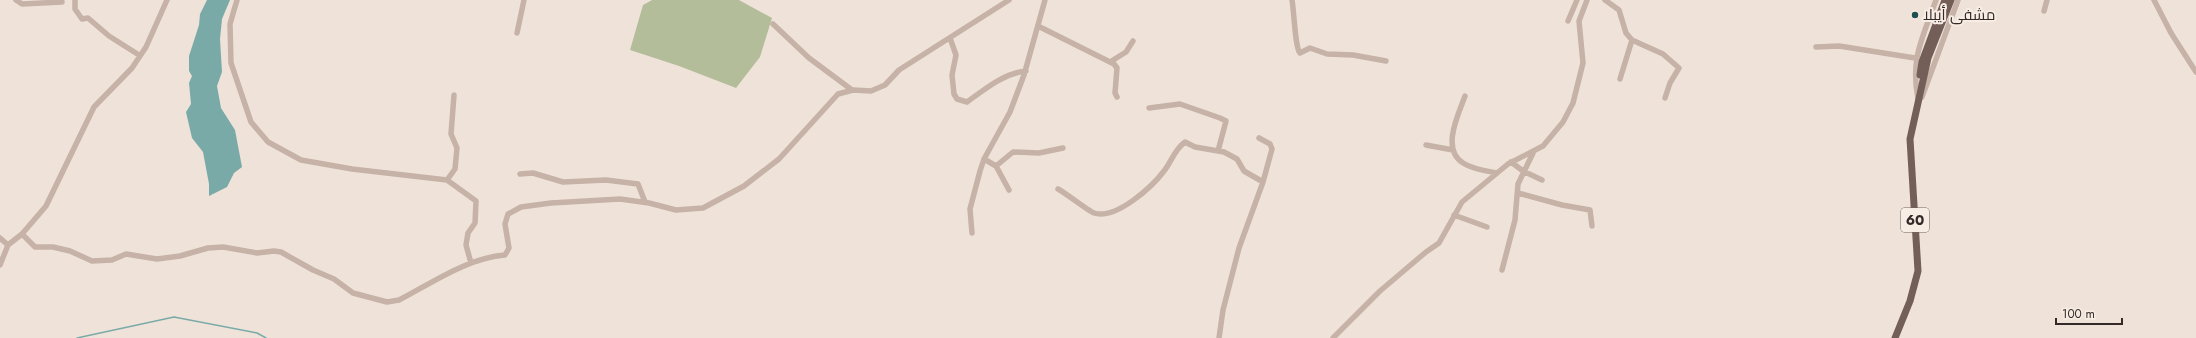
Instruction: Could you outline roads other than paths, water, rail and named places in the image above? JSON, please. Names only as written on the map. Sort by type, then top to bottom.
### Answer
[{"type":"main road","points":[[1918,99],[1922,62],[1945,0]]},
{"type":"main road","points":[[1918,99],[1928,58],[1951,0]]},
{"type":"main road","name":"60","points":[[1894,338],[1910,301],[1918,271],[1910,138],[1918,99]]},
{"type":"street","points":[[16,0],[22,4],[63,1]]},
{"type":"street","points":[[75,0],[75,9],[82,19],[88,18],[109,36],[139,55]]},
{"type":"street","points":[[0,265],[8,245],[22,234],[46,206],[94,107],[132,68],[139,55],[146,47],[167,0]]},
{"type":"street","points":[[237,0],[230,24],[231,63],[252,122],[268,142],[301,160],[352,169],[447,180],[476,201],[475,224],[468,233],[466,245],[471,263]]},
{"type":"street","points":[[517,33],[524,0]]},
{"type":"street","points":[[22,234],[36,247],[53,247],[70,251],[92,261],[112,260],[126,254],[157,259],[180,256],[208,248],[223,247],[257,253],[274,251],[334,279],[353,293],[387,302],[399,300],[471,263],[490,256],[505,255],[509,248],[505,224],[508,214],[521,207],[551,203],[620,199],[645,202],[676,210],[703,208],[744,186],[779,159],[838,94],[852,90],[872,90],[885,85],[899,70],[1009,0]]},
{"type":"street","points":[[972,233],[970,209],[984,159],[1010,112],[1026,70],[1045,0]]},
{"type":"street","points":[[1292,0],[1295,18],[1296,48],[1300,53],[1310,48],[1327,54],[1353,54],[1386,61]]},
{"type":"street","points":[[1568,21],[1577,0]]},
{"type":"street","points":[[1333,338],[1380,291],[1426,252],[1439,243],[1462,202],[1511,162],[1533,153],[1552,137],[1563,122],[1573,103],[1584,63],[1579,21],[1586,0]]},
{"type":"street","points":[[1605,0],[1620,10],[1626,33],[1632,40],[1663,54],[1678,68],[1670,83],[1665,98]]},
{"type":"street","points":[[1936,0],[1916,58],[1915,82],[1918,99],[1922,97],[1958,0]]},
{"type":"street","points":[[2044,11],[2047,0]]},
{"type":"street","points":[[2154,0],[2171,33],[2196,72]]},
{"type":"street","points":[[55,8],[63,1]]},
{"type":"street","points":[[773,24],[809,58],[852,90]]},
{"type":"street","points":[[1038,26],[1110,62],[1117,68],[1115,93],[1117,97]]},
{"type":"street","points":[[950,38],[956,55],[952,75],[954,94],[962,101],[967,102],[993,84],[1019,71],[1026,70]]},
{"type":"street","points":[[1110,62],[1126,52],[1133,40]]},
{"type":"street","points":[[1620,79],[1632,40]]},
{"type":"street","points":[[1816,47],[1838,46],[1916,58]]},
{"type":"street","points":[[447,180],[455,169],[457,148],[450,134],[454,95]]},
{"type":"street","points":[[1465,96],[1454,126],[1452,140],[1453,150],[1463,163],[1497,173]]},
{"type":"street","points":[[1149,108],[1180,104],[1189,105],[1226,121],[1218,151]]},
{"type":"street","points":[[1220,338],[1223,310],[1238,248],[1263,182],[1272,149],[1270,144],[1259,138]]},
{"type":"street","points":[[1058,189],[1094,213],[1114,212],[1124,208],[1161,176],[1177,148],[1185,142],[1195,147],[1218,151],[1237,159],[1244,171],[1263,182]]},
{"type":"street","points":[[1426,145],[1453,150]]},
{"type":"street","points":[[996,166],[1013,152],[1039,153],[1063,148]]},
{"type":"street","points":[[1502,270],[1515,220],[1518,184],[1533,153]]},
{"type":"street","points":[[984,159],[996,166],[1008,190]]},
{"type":"street","points":[[1511,162],[1523,171],[1542,180]]},
{"type":"street","points":[[520,174],[533,173],[563,182],[606,180],[638,184],[645,202]]},
{"type":"street","points":[[1518,193],[1562,205],[1590,210],[1592,226]]},
{"type":"street","points":[[1454,215],[1487,227]]},
{"type":"street","points":[[0,238],[8,245]]},
{"type":"water","points":[[207,0],[230,0],[222,19],[220,39],[222,72],[217,86],[221,108],[235,130],[242,167],[234,173],[227,187],[209,196],[209,184],[203,152],[192,138],[186,112],[191,104],[189,83],[192,76],[189,71],[189,56],[199,25],[200,14]]},
{"type":"waterway","points":[[77,338],[174,317],[257,333],[266,338]]},
{"type":"place","name":"مشفى أيبلا","points":[[1915,15]]}]
